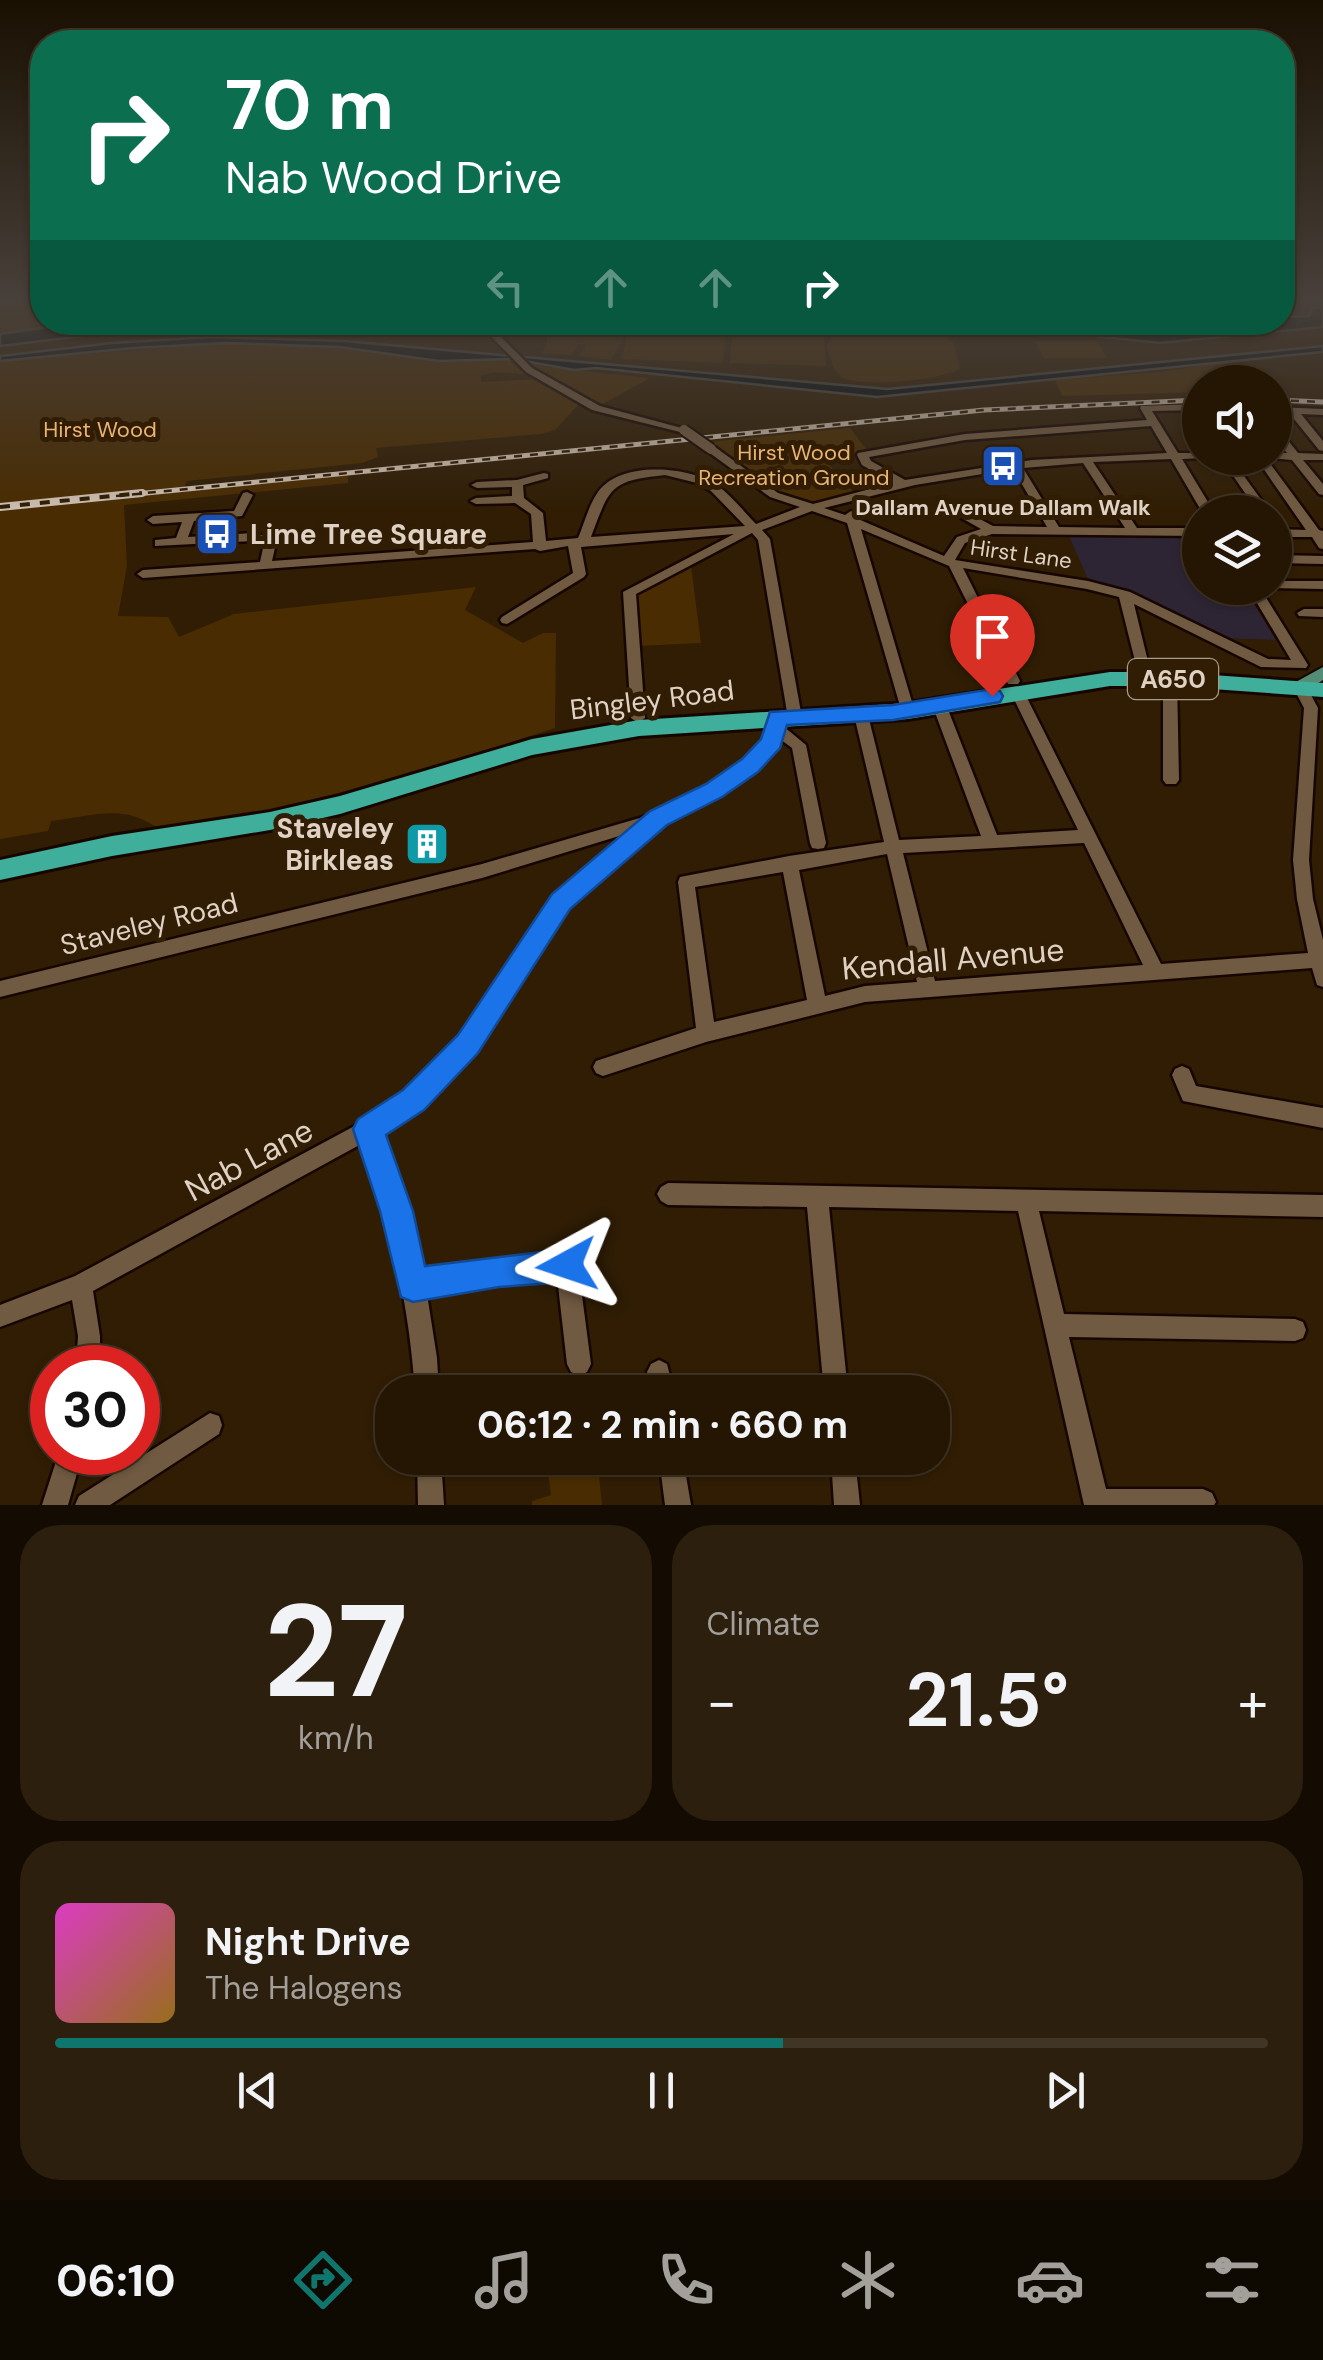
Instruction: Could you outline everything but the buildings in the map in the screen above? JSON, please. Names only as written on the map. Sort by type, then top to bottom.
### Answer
[{"type":"highway","name":"Bingley Road","points":[[0,870],[112,846],[270,820],[340,804],[532,747],[604,733],[688,722],[783,722],[940,707],[1015,686],[1145,678],[1299,669],[1323,690]]},
{"type":"main road","points":[[1299,669],[1323,673]]},
{"type":"street","name":"Hirst Lane","points":[[532,369],[542,379],[596,408],[684,430],[774,494],[850,520],[951,564],[1088,584],[1125,596],[1277,668],[1299,669]]},
{"type":"street","points":[[1182,407],[1145,408],[1198,495]]},
{"type":"street","points":[[1293,410],[1323,412]]},
{"type":"street","points":[[1293,410],[1320,444]]},
{"type":"street","points":[[906,485],[880,472],[862,455],[966,437],[1154,423]]},
{"type":"street","points":[[1292,439],[1320,444]]},
{"type":"street","points":[[1292,454],[1323,492]]},
{"type":"street","points":[[638,718],[629,592],[754,529],[806,506],[906,485],[1017,467],[1182,456]]},
{"type":"street","points":[[1294,456],[1323,456]]},
{"type":"street","points":[[1087,461],[1134,532]]},
{"type":"street","points":[[1017,467],[1055,531]]},
{"type":"street","points":[[506,620],[580,574],[578,544],[602,493],[627,476],[665,472],[701,481],[715,489],[764,539],[783,722],[799,745],[818,843]]},
{"type":"street","points":[[1274,475],[1320,538]]},
{"type":"street","points":[[476,485],[517,483],[544,476]]},
{"type":"street","points":[[517,483],[518,499]]},
{"type":"street","points":[[153,520],[238,514],[246,494]]},
{"type":"street","points":[[855,497],[850,520],[905,702]]},
{"type":"street","points":[[476,501],[518,499],[537,513],[540,547]]},
{"type":"street","points":[[946,505],[991,530]]},
{"type":"street","points":[[181,541],[189,518]]},
{"type":"street","points":[[143,574],[184,576],[265,565],[754,529]]},
{"type":"street","points":[[1155,971],[951,564],[961,540],[991,530],[1182,532]]},
{"type":"street","points":[[1292,534],[1320,538]]},
{"type":"street","points":[[159,543],[253,537],[266,540],[269,548],[265,565]]},
{"type":"street","points":[[1292,559],[1323,560]]},
{"type":"street","points":[[1292,584],[1323,585]]},
{"type":"street","points":[[1125,596],[1145,678]]},
{"type":"street","points":[[1263,605],[1299,669],[1316,738],[1303,812],[1301,860],[1314,901],[1321,969]]},
{"type":"street","points":[[1304,613],[1323,614]]},
{"type":"street","points":[[1170,678],[1171,780]]},
{"type":"street","points":[[940,707],[992,842]]},
{"type":"street","points":[[861,715],[927,986]]},
{"type":"street","name":"Nab Lane","points":[[0,1316],[81,1284],[369,1129],[414,1100],[468,1044],[561,902],[658,818],[714,790],[750,766],[772,742],[783,722]]},
{"type":"street","points":[[1303,812],[1323,812]]},
{"type":"street","name":"Staveley Road","points":[[0,989],[482,871],[658,818]]},
{"type":"street","points":[[706,1034],[686,882],[892,847],[1088,836]]},
{"type":"street","points":[[789,863],[817,1003]]},
{"type":"street","name":"Kendall Avenue","points":[[602,1067],[817,1003],[927,986],[1155,971],[1321,969]]},
{"type":"street","points":[[1182,1075],[1190,1094],[1323,1118]]},
{"type":"street","points":[[369,1129],[396,1211],[426,1342],[427,1375]]},
{"type":"street","points":[[668,1194],[1323,1206]]},
{"type":"street","points":[[817,1197],[834,1375]]},
{"type":"street","points":[[1026,1200],[1096,1503],[1203,1502]]},
{"type":"street","points":[[413,1285],[567,1265],[579,1364]]},
{"type":"street","points":[[81,1284],[89,1345]]},
{"type":"street","points":[[1054,1325],[1295,1330]]},
{"type":"street","points":[[88,1505],[210,1425]]},
{"type":"street","points":[[55,1505],[64,1475]]},
{"type":"street","points":[[429,1475],[430,1505]]},
{"type":"street","points":[[674,1475],[678,1505]]},
{"type":"street","points":[[844,1475],[847,1505]]},
{"type":"shaded area","points":[[608,369],[664,369],[888,389],[1088,369],[1152,369],[877,397]]},
{"type":"shaded area","points":[[1068,534],[1182,537],[1182,605],[1254,605],[1276,640],[1224,638],[1133,596],[1089,581]]},
{"type":"green space","name":"Hirst Wood","points":[[0,369],[528,369],[533,375],[494,372],[481,376],[481,382],[538,379],[581,402],[555,430],[541,434],[376,448],[378,457],[362,463],[187,481],[183,490],[348,474],[348,483],[124,505],[127,566],[118,616],[168,617],[179,637],[234,614],[476,587],[465,610],[523,643],[543,633],[556,633],[555,728],[361,787],[214,822],[163,832],[136,817],[97,814],[51,821],[48,831],[0,839]]},
{"type":"green space","points":[[535,369],[650,378],[601,405]]},
{"type":"green space","points":[[835,369],[959,369],[900,382],[850,380]]},
{"type":"green space","points":[[1182,369],[1182,393],[1062,396],[1055,380]]},
{"type":"green space","name":"Hirst Wood Recreation Ground","points":[[850,428],[866,449],[826,461],[855,493],[807,504],[778,493],[709,442]]},
{"type":"green space","points":[[691,566],[701,643],[638,646],[634,593]]},
{"type":"green space","points":[[548,1475],[599,1475],[602,1505],[532,1505],[532,1501],[551,1495]]},
{"type":"railway","points":[[116,496],[984,410],[1182,401]]},
{"type":"railway","points":[[1292,401],[1323,402]]},
{"type":"railway","points":[[0,507],[142,493]]},
{"type":"place","name":"Dallam Avenue Dallam Walk","points":[[1003,466]]},
{"type":"place","name":"Lime Tree Square","points":[[217,534]]},
{"type":"place","name":"Staveley Birkleas","points":[[427,844]]},
{"type":"route","points":[[567,1265],[413,1285],[396,1211],[369,1129],[414,1100],[468,1044],[561,902],[658,818],[714,790],[750,766],[772,742],[778,718],[893,712],[992,696]]}]
